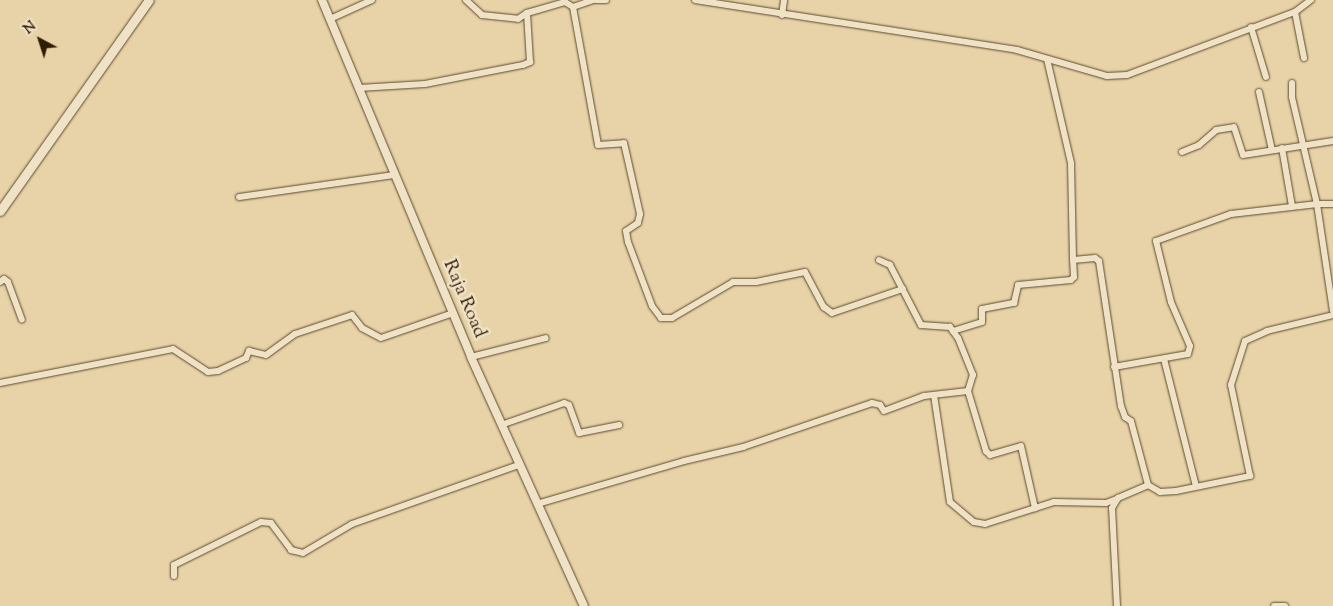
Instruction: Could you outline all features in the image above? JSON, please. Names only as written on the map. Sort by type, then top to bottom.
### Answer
[{"type":"main road","points":[[0,211],[149,0]]},
{"type":"street","name":"Raja Road","points":[[322,0],[500,425],[584,606]]},
{"type":"street","points":[[330,19],[372,0]]},
{"type":"street","points":[[466,0],[482,15],[518,19],[527,12],[565,2],[573,7],[598,145],[620,141],[624,143],[640,214],[638,223],[626,231],[628,242],[652,306],[661,318],[672,318],[732,282],[756,282],[804,272],[824,307],[832,313],[903,289]]},
{"type":"street","points":[[573,7],[594,0],[606,0]]},
{"type":"street","points":[[695,0],[1017,50],[1106,76],[1127,75],[1295,12],[1311,0]]},
{"type":"street","points":[[782,15],[784,0]]},
{"type":"street","points":[[359,88],[425,84],[523,65],[530,62],[527,12]]},
{"type":"street","points":[[1295,12],[1304,58]]},
{"type":"street","points":[[1251,27],[1266,77]]},
{"type":"street","points":[[953,331],[982,322],[982,309],[1014,303],[1018,285],[1071,280],[1073,260],[1071,163],[1047,59]]},
{"type":"street","points":[[1073,260],[1096,258],[1099,262],[1121,406],[1125,416],[1131,421],[1148,485],[1160,492],[1250,476],[1231,385],[1246,340],[1267,331],[1333,313],[1317,204],[1292,97],[1292,84]]},
{"type":"street","points":[[1259,92],[1272,150]]},
{"type":"street","points":[[1182,152],[1199,145],[1216,130],[1234,127],[1243,155],[1304,143],[1333,141]]},
{"type":"street","points":[[1282,148],[1292,206]]},
{"type":"street","points":[[239,197],[394,175]]},
{"type":"street","points":[[1114,367],[1188,354],[1190,346],[1171,302],[1156,241],[1231,214],[1292,206],[1333,204]]},
{"type":"street","points":[[879,260],[890,265],[921,325],[950,327],[953,331],[973,375],[968,391],[986,451],[990,455],[1021,446],[1035,508]]},
{"type":"street","points":[[0,282],[4,279],[8,282],[22,320]]},
{"type":"street","points":[[0,383],[173,349],[208,372],[218,371],[246,358],[249,351],[266,355],[295,334],[314,331],[352,315],[362,328],[380,338],[452,313]]},
{"type":"street","points":[[471,357],[546,338]]},
{"type":"street","points":[[1164,359],[1196,486]]},
{"type":"street","points":[[537,504],[684,461],[743,448],[872,403],[880,405],[884,411],[934,395],[968,391]]},
{"type":"street","points":[[934,395],[950,502],[974,522],[985,524],[1064,501],[1106,503],[1148,485]]},
{"type":"street","points":[[500,425],[564,403],[569,405],[579,432],[619,425]]},
{"type":"street","points":[[174,576],[174,565],[262,522],[271,523],[291,550],[302,553],[352,524],[519,465]]},
{"type":"street","points":[[1117,606],[1112,508],[1118,498]]},
{"type":"street","points":[[1274,606],[1285,606]]}]
